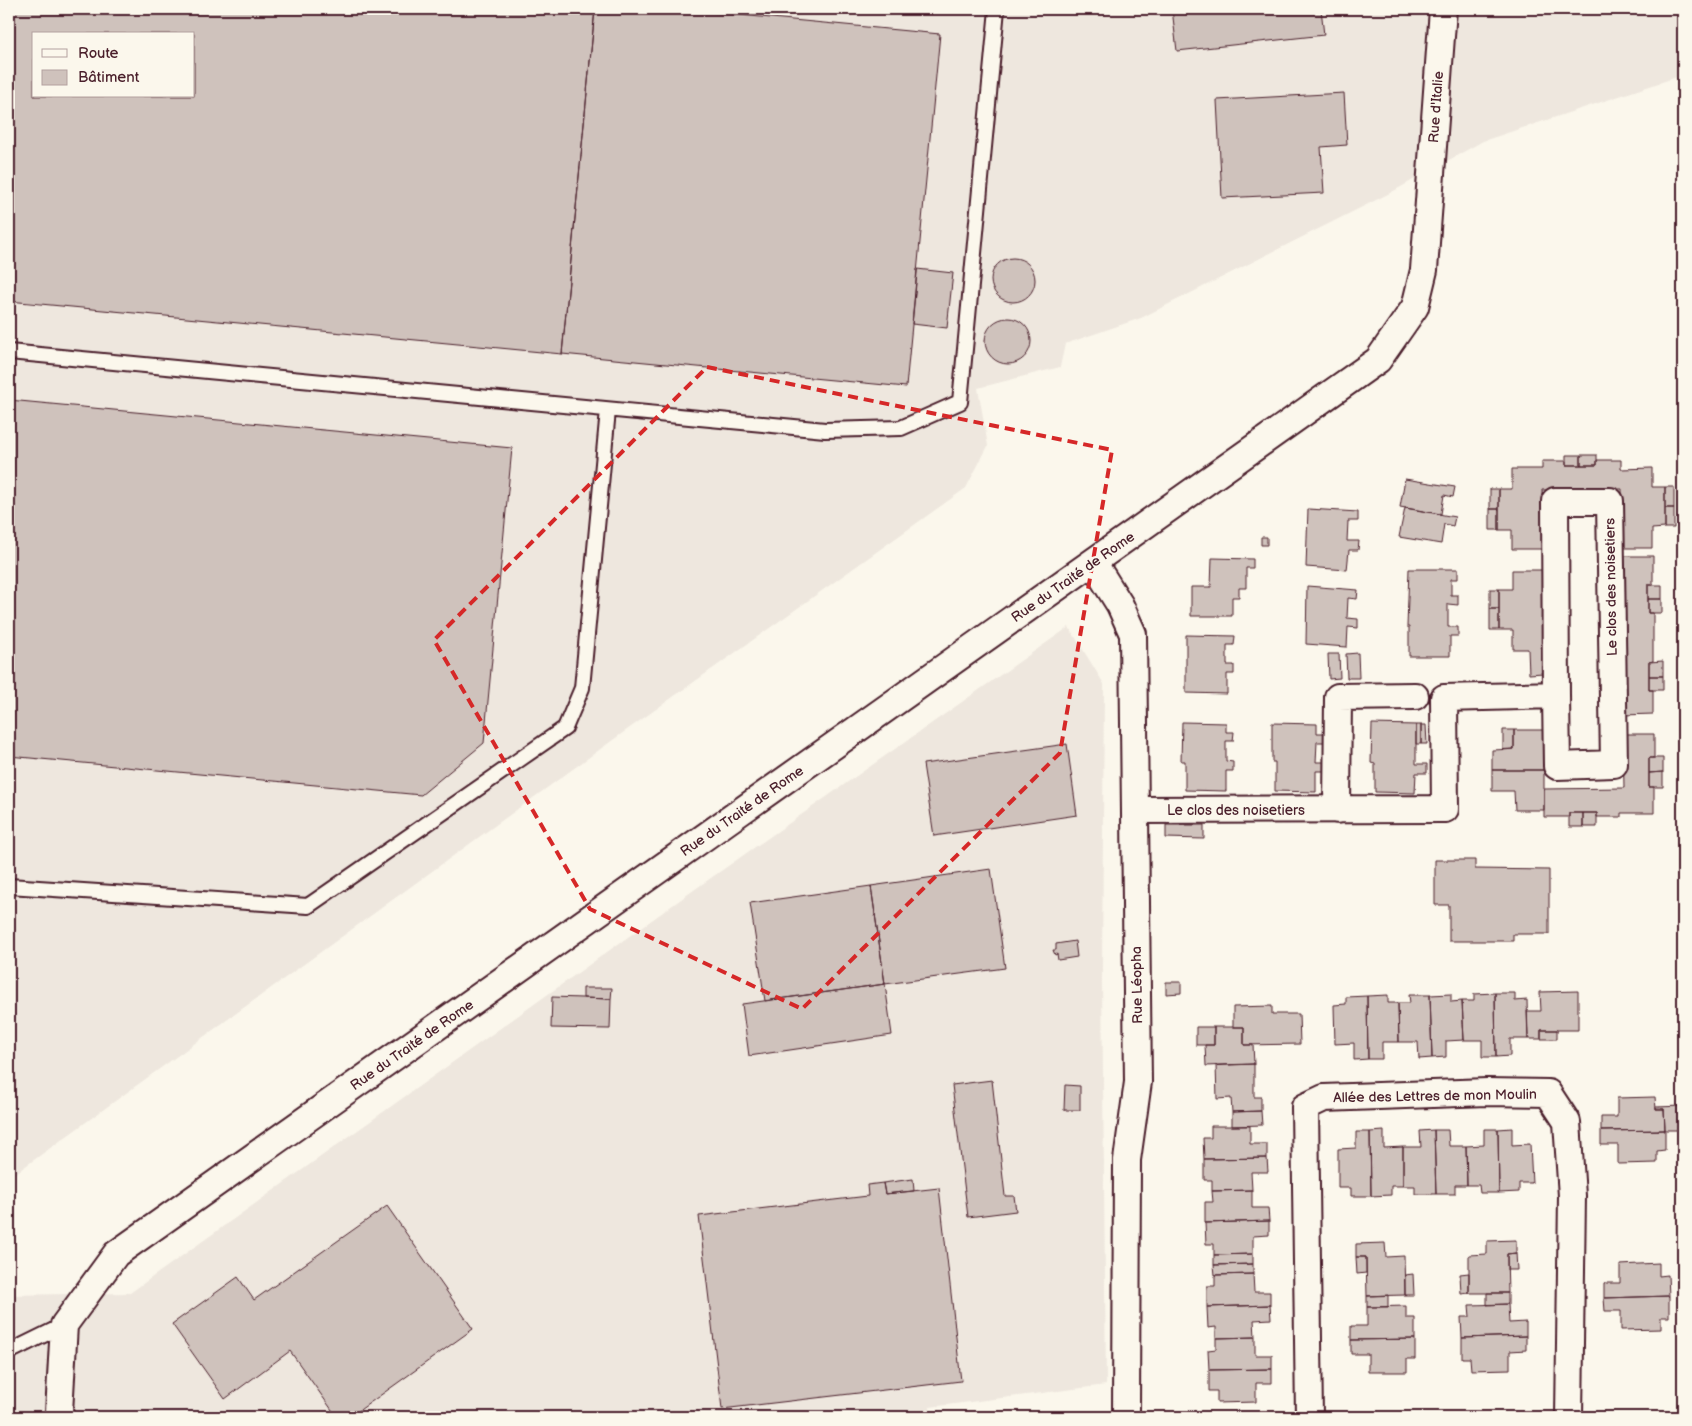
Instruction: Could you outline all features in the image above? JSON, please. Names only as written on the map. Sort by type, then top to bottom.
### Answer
[{"type":"street","name":"Rue d'Italie","points":[[1429,204],[1442,9]]},
{"type":"street","name":"Rue du Traité de Rome","points":[[64,1325],[116,1254],[1378,360],[1415,307],[1424,270],[1429,204]]},
{"type":"street","name":"Le clos des noisetiers","points":[[1555,501],[1610,501],[1614,764],[1557,766],[1556,695],[1555,501]]},
{"type":"street","name":"Rue Léopha","points":[[1093,562],[1120,605],[1133,634],[1138,1082],[1127,1160],[1126,1417]]},
{"type":"street","name":"Le clos des noisetiers","points":[[1135,810],[1445,809],[1444,698],[1556,695]]},
{"type":"street","points":[[1337,810],[1338,697],[1415,696]]},
{"type":"street","name":"Allée des Lettres de mon Moulin","points":[[1309,1417],[1304,1107],[1324,1098],[1487,1092],[1548,1093],[1567,1122],[1572,1196],[1569,1417]]},
{"type":"street","points":[[61,1417],[59,1412],[64,1325]]},
{"type":"lane","points":[[9,352],[825,430],[901,428],[960,402],[997,9]]},
{"type":"lane","points":[[9,886],[308,906],[565,728],[582,688],[608,410]]},
{"type":"lane","points":[[9,1352],[64,1325]]},
{"type":"highlighted area","points":[[707,367],[1112,450],[1060,753],[802,1009],[590,909],[434,640]]},
{"type":"shaded area","points":[[9,9],[1683,9],[1683,75],[1483,141],[1390,193],[1141,318],[1065,344],[1060,367],[978,388],[988,446],[966,488],[617,737],[9,1178]]},
{"type":"shaded area","points":[[1069,627],[1104,684],[1102,976],[1106,1385],[930,1407],[931,1417],[9,1417],[9,1295],[130,1293],[691,892]]},
{"type":"building","points":[[9,9],[595,9],[562,354],[9,301]]},
{"type":"building","points":[[595,9],[676,9],[940,34],[906,387],[562,354]]},
{"type":"building","points":[[1172,9],[1321,9],[1324,35],[1177,51]]},
{"type":"building","points":[[1651,9],[1683,9],[1683,11]]},
{"type":"building","points":[[1344,93],[1347,145],[1321,147],[1324,193],[1222,198],[1217,100]]},
{"type":"building","points":[[1009,258],[1017,258],[1029,264],[1035,280],[1029,296],[1017,302],[1009,302],[997,296],[991,284],[991,276],[997,264]]},
{"type":"building","points":[[917,269],[953,273],[947,328],[912,324]]},
{"type":"building","points":[[1008,318],[1021,322],[1027,328],[1031,341],[1027,354],[1021,360],[1008,364],[995,360],[989,354],[985,341],[989,328],[995,322]]},
{"type":"building","points":[[9,400],[512,448],[484,743],[421,795],[9,756]]},
{"type":"building","points":[[1566,455],[1581,455],[1581,465],[1566,465]]},
{"type":"building","points":[[1581,455],[1597,455],[1597,465],[1581,465]]},
{"type":"building","points":[[1597,460],[1621,460],[1621,469],[1652,468],[1652,487],[1665,487],[1665,528],[1652,529],[1652,548],[1622,548],[1622,489],[1542,490],[1543,549],[1512,549],[1512,530],[1499,530],[1499,489],[1512,489],[1512,469],[1542,469],[1542,461],[1566,461],[1566,465],[1597,465]]},
{"type":"building","points":[[1405,479],[1455,487],[1453,497],[1444,495],[1441,514],[1400,507]]},
{"type":"building","points":[[1665,487],[1674,487],[1674,508],[1665,508]]},
{"type":"building","points":[[1490,489],[1499,489],[1499,509],[1490,509]]},
{"type":"building","points":[[1405,508],[1455,517],[1453,526],[1444,524],[1441,544],[1399,537]]},
{"type":"building","points":[[1665,508],[1674,508],[1674,528],[1665,528]]},
{"type":"building","points":[[1308,509],[1358,512],[1358,521],[1348,521],[1347,541],[1359,541],[1358,550],[1349,550],[1347,570],[1306,567]]},
{"type":"building","points":[[1490,509],[1499,509],[1499,530],[1490,530]]},
{"type":"building","points":[[1261,537],[1267,537],[1267,545],[1261,545]]},
{"type":"building","points":[[1622,556],[1653,556],[1653,585],[1648,585],[1648,613],[1653,613],[1653,661],[1649,662],[1649,690],[1653,690],[1653,714],[1623,715]]},
{"type":"building","points":[[1212,558],[1253,559],[1253,568],[1246,568],[1246,588],[1239,588],[1239,597],[1232,597],[1232,616],[1191,616],[1191,587],[1211,587]]},
{"type":"building","points":[[1409,569],[1458,569],[1458,579],[1451,579],[1451,595],[1458,595],[1458,605],[1448,604],[1448,627],[1458,627],[1458,636],[1450,636],[1450,656],[1409,656],[1409,627],[1407,627]]},
{"type":"building","points":[[1512,570],[1543,570],[1543,673],[1529,674],[1528,649],[1513,649],[1513,630],[1499,630],[1499,589],[1512,589]]},
{"type":"building","points":[[1648,585],[1662,585],[1662,599],[1648,599]]},
{"type":"building","points":[[1307,586],[1358,590],[1357,599],[1348,598],[1347,618],[1358,619],[1358,628],[1348,627],[1347,647],[1306,644]]},
{"type":"building","points":[[1490,589],[1499,589],[1499,609],[1490,609]]},
{"type":"building","points":[[1648,599],[1662,599],[1662,613],[1648,613]]},
{"type":"building","points":[[1490,609],[1499,609],[1499,630],[1490,630]]},
{"type":"building","points":[[1186,635],[1235,636],[1234,645],[1227,645],[1227,665],[1234,665],[1234,674],[1227,674],[1227,694],[1186,693]]},
{"type":"building","points":[[1358,653],[1359,678],[1347,678],[1346,654]]},
{"type":"building","points":[[1328,654],[1339,654],[1340,678],[1329,679]]},
{"type":"building","points":[[1663,661],[1663,676],[1649,676],[1649,662]]},
{"type":"building","points":[[1649,676],[1663,676],[1663,690],[1649,690]]},
{"type":"building","points":[[1182,722],[1226,723],[1226,732],[1234,732],[1233,741],[1226,741],[1226,761],[1233,762],[1233,771],[1226,771],[1226,791],[1185,790],[1185,761],[1181,761]]},
{"type":"building","points":[[1272,723],[1317,724],[1317,733],[1324,733],[1324,742],[1317,742],[1316,762],[1324,762],[1324,771],[1316,771],[1316,792],[1275,791],[1275,762],[1272,762]]},
{"type":"building","points":[[1372,724],[1416,725],[1416,764],[1427,764],[1427,773],[1416,773],[1415,793],[1375,792],[1375,764],[1371,763]]},
{"type":"building","points":[[1416,725],[1421,725],[1421,744],[1416,744]]},
{"type":"building","points":[[1421,725],[1426,725],[1427,744],[1421,744]]},
{"type":"building","points":[[1503,730],[1514,730],[1514,749],[1503,750]]},
{"type":"building","points":[[1514,730],[1544,730],[1544,770],[1492,770],[1492,750],[1514,749]]},
{"type":"building","points":[[1623,734],[1654,734],[1654,758],[1649,758],[1649,787],[1654,787],[1654,813],[1621,813],[1621,817],[1597,817],[1597,813],[1569,813],[1569,817],[1544,817],[1544,789],[1624,788]]},
{"type":"building","points":[[1067,744],[1077,815],[934,836],[923,764]]},
{"type":"building","points":[[1649,758],[1663,758],[1663,772],[1649,773]]},
{"type":"building","points":[[1492,770],[1544,770],[1544,810],[1515,810],[1514,791],[1492,791]]},
{"type":"building","points":[[1663,772],[1663,787],[1649,787],[1649,773]]},
{"type":"building","points":[[1569,813],[1583,813],[1583,827],[1569,827]]},
{"type":"building","points":[[1583,813],[1597,813],[1597,827],[1583,827]]},
{"type":"building","points":[[1166,825],[1204,825],[1204,839],[1166,838]]},
{"type":"building","points":[[1435,860],[1475,860],[1475,869],[1549,870],[1549,934],[1513,934],[1513,941],[1449,941],[1449,905],[1435,905]]},
{"type":"building","points":[[991,869],[1005,968],[885,984],[871,886]]},
{"type":"building","points":[[871,886],[885,984],[765,1001],[750,903]]},
{"type":"building","points":[[1075,941],[1077,957],[1058,960],[1057,954],[1055,955],[1053,950],[1056,950],[1056,944]]},
{"type":"building","points":[[1166,982],[1181,982],[1181,993],[1166,994]]},
{"type":"building","points":[[885,984],[892,1035],[749,1056],[742,1004]]},
{"type":"building","points":[[583,988],[612,988],[611,999],[583,998]]},
{"type":"building","points":[[1578,991],[1578,1030],[1541,1030],[1541,1039],[1528,1039],[1527,1011],[1541,1011],[1540,992]]},
{"type":"building","points":[[1495,993],[1496,1057],[1482,1057],[1482,1040],[1464,1040],[1462,1001],[1474,1001],[1474,994]]},
{"type":"building","points":[[1495,993],[1515,993],[1515,1001],[1527,1000],[1528,1039],[1510,1039],[1510,1056],[1496,1057]]},
{"type":"building","points":[[1451,994],[1451,1002],[1462,1001],[1464,1040],[1446,1041],[1446,1057],[1432,1058],[1430,995]]},
{"type":"building","points":[[1388,995],[1388,1003],[1398,1003],[1399,1042],[1382,1042],[1382,1059],[1368,1059],[1367,996]]},
{"type":"building","points":[[1409,995],[1430,995],[1432,1058],[1419,1059],[1418,1042],[1399,1042],[1398,1003],[1410,1003]]},
{"type":"building","points":[[1367,996],[1368,1059],[1354,1060],[1354,1043],[1335,1044],[1334,1005],[1346,1004],[1346,997]]},
{"type":"building","points":[[552,997],[611,999],[610,1029],[551,1028]]},
{"type":"building","points":[[1272,1006],[1272,1014],[1299,1014],[1300,1044],[1244,1045],[1244,1027],[1233,1027],[1233,1007]]},
{"type":"building","points":[[1196,1027],[1214,1027],[1214,1045],[1196,1045]]},
{"type":"building","points":[[1214,1027],[1244,1027],[1244,1045],[1253,1045],[1254,1064],[1206,1066],[1205,1045],[1214,1045]]},
{"type":"building","points":[[1541,1030],[1557,1030],[1557,1039],[1541,1039]]},
{"type":"building","points":[[1254,1064],[1254,1097],[1261,1097],[1261,1111],[1232,1112],[1231,1098],[1217,1099],[1216,1065]]},
{"type":"building","points":[[992,1080],[1005,1196],[1014,1196],[1016,1211],[968,1217],[952,1085]]},
{"type":"building","points":[[1065,1085],[1080,1086],[1080,1110],[1064,1110]]},
{"type":"building","points":[[1655,1097],[1656,1109],[1664,1109],[1665,1130],[1601,1131],[1601,1117],[1617,1117],[1617,1098]]},
{"type":"building","points":[[1683,1106],[1683,1130],[1665,1130],[1664,1109],[1656,1109],[1656,1107]]},
{"type":"building","points":[[1261,1111],[1262,1125],[1232,1126],[1232,1112]]},
{"type":"building","points":[[1211,1126],[1250,1126],[1250,1144],[1267,1144],[1267,1158],[1204,1159],[1203,1138],[1211,1138]]},
{"type":"building","points":[[1512,1128],[1512,1145],[1530,1144],[1532,1183],[1519,1183],[1519,1192],[1499,1193],[1498,1129]]},
{"type":"building","points":[[1484,1129],[1498,1129],[1499,1193],[1480,1193],[1479,1185],[1467,1185],[1466,1146],[1484,1145]]},
{"type":"building","points":[[1434,1130],[1448,1130],[1449,1146],[1466,1146],[1467,1185],[1455,1185],[1455,1194],[1436,1194]]},
{"type":"building","points":[[1434,1130],[1436,1194],[1415,1194],[1415,1186],[1403,1186],[1403,1147],[1421,1147],[1420,1131]]},
{"type":"building","points":[[1665,1130],[1665,1150],[1657,1151],[1657,1163],[1618,1164],[1618,1145],[1601,1145],[1601,1131]]},
{"type":"building","points":[[1384,1131],[1384,1148],[1403,1147],[1403,1186],[1391,1186],[1391,1195],[1371,1196],[1370,1132]]},
{"type":"building","points":[[1356,1132],[1370,1132],[1371,1196],[1351,1196],[1351,1188],[1338,1188],[1338,1149],[1356,1148]]},
{"type":"building","points":[[1267,1158],[1268,1172],[1251,1172],[1252,1190],[1212,1191],[1212,1180],[1204,1180],[1204,1159]]},
{"type":"building","points":[[913,1179],[914,1191],[885,1194],[883,1183]]},
{"type":"building","points":[[883,1183],[885,1194],[939,1188],[961,1381],[722,1409],[699,1216],[868,1196],[867,1185]]},
{"type":"building","points":[[1252,1190],[1252,1208],[1268,1208],[1269,1221],[1205,1223],[1205,1202],[1213,1202],[1212,1191]]},
{"type":"building","points":[[387,1206],[473,1329],[350,1417],[337,1417],[290,1351],[225,1399],[172,1324],[238,1277],[254,1300]]},
{"type":"building","points":[[1269,1221],[1269,1235],[1253,1236],[1253,1254],[1214,1255],[1214,1244],[1206,1244],[1205,1223]]},
{"type":"building","points":[[1516,1240],[1516,1253],[1507,1254],[1508,1293],[1469,1293],[1469,1255],[1487,1254],[1487,1241]]},
{"type":"building","points":[[1385,1243],[1386,1257],[1404,1256],[1405,1295],[1367,1296],[1366,1257],[1356,1257],[1356,1244]]},
{"type":"building","points":[[1516,1253],[1517,1270],[1507,1270],[1507,1254]]},
{"type":"building","points":[[1253,1254],[1253,1264],[1214,1265],[1214,1255]]},
{"type":"building","points":[[1356,1257],[1366,1257],[1366,1273],[1357,1274]]},
{"type":"building","points":[[1659,1263],[1659,1276],[1668,1275],[1669,1296],[1604,1298],[1604,1283],[1620,1283],[1620,1265]]},
{"type":"building","points":[[1253,1264],[1253,1274],[1215,1275],[1214,1265]]},
{"type":"building","points":[[1469,1273],[1469,1293],[1461,1294],[1460,1274]]},
{"type":"building","points":[[1253,1274],[1254,1292],[1270,1292],[1270,1305],[1207,1307],[1207,1286],[1215,1286],[1215,1275]]},
{"type":"building","points":[[1413,1274],[1414,1295],[1405,1295],[1405,1275]]},
{"type":"building","points":[[1487,1293],[1508,1293],[1508,1304],[1487,1305]]},
{"type":"building","points":[[1388,1295],[1388,1307],[1367,1307],[1367,1296]]},
{"type":"building","points":[[1669,1296],[1669,1317],[1661,1317],[1661,1329],[1621,1330],[1621,1311],[1605,1311],[1604,1298]]},
{"type":"building","points":[[1508,1304],[1509,1323],[1526,1322],[1526,1336],[1462,1338],[1461,1317],[1470,1317],[1469,1305]]},
{"type":"building","points":[[1270,1305],[1271,1319],[1254,1320],[1255,1337],[1216,1338],[1216,1327],[1208,1328],[1207,1307]]},
{"type":"building","points":[[1406,1306],[1406,1318],[1415,1318],[1415,1339],[1351,1340],[1351,1326],[1367,1326],[1367,1307]]},
{"type":"building","points":[[1526,1336],[1526,1350],[1510,1351],[1510,1369],[1471,1370],[1470,1358],[1462,1358],[1462,1338]]},
{"type":"building","points":[[1255,1337],[1255,1355],[1272,1355],[1272,1369],[1209,1370],[1208,1350],[1216,1349],[1216,1338]]},
{"type":"building","points":[[1415,1339],[1415,1359],[1407,1359],[1407,1372],[1368,1372],[1368,1354],[1351,1354],[1351,1340]]},
{"type":"building","points":[[1272,1369],[1272,1383],[1256,1383],[1256,1402],[1217,1403],[1217,1391],[1209,1391],[1209,1370]]}]
